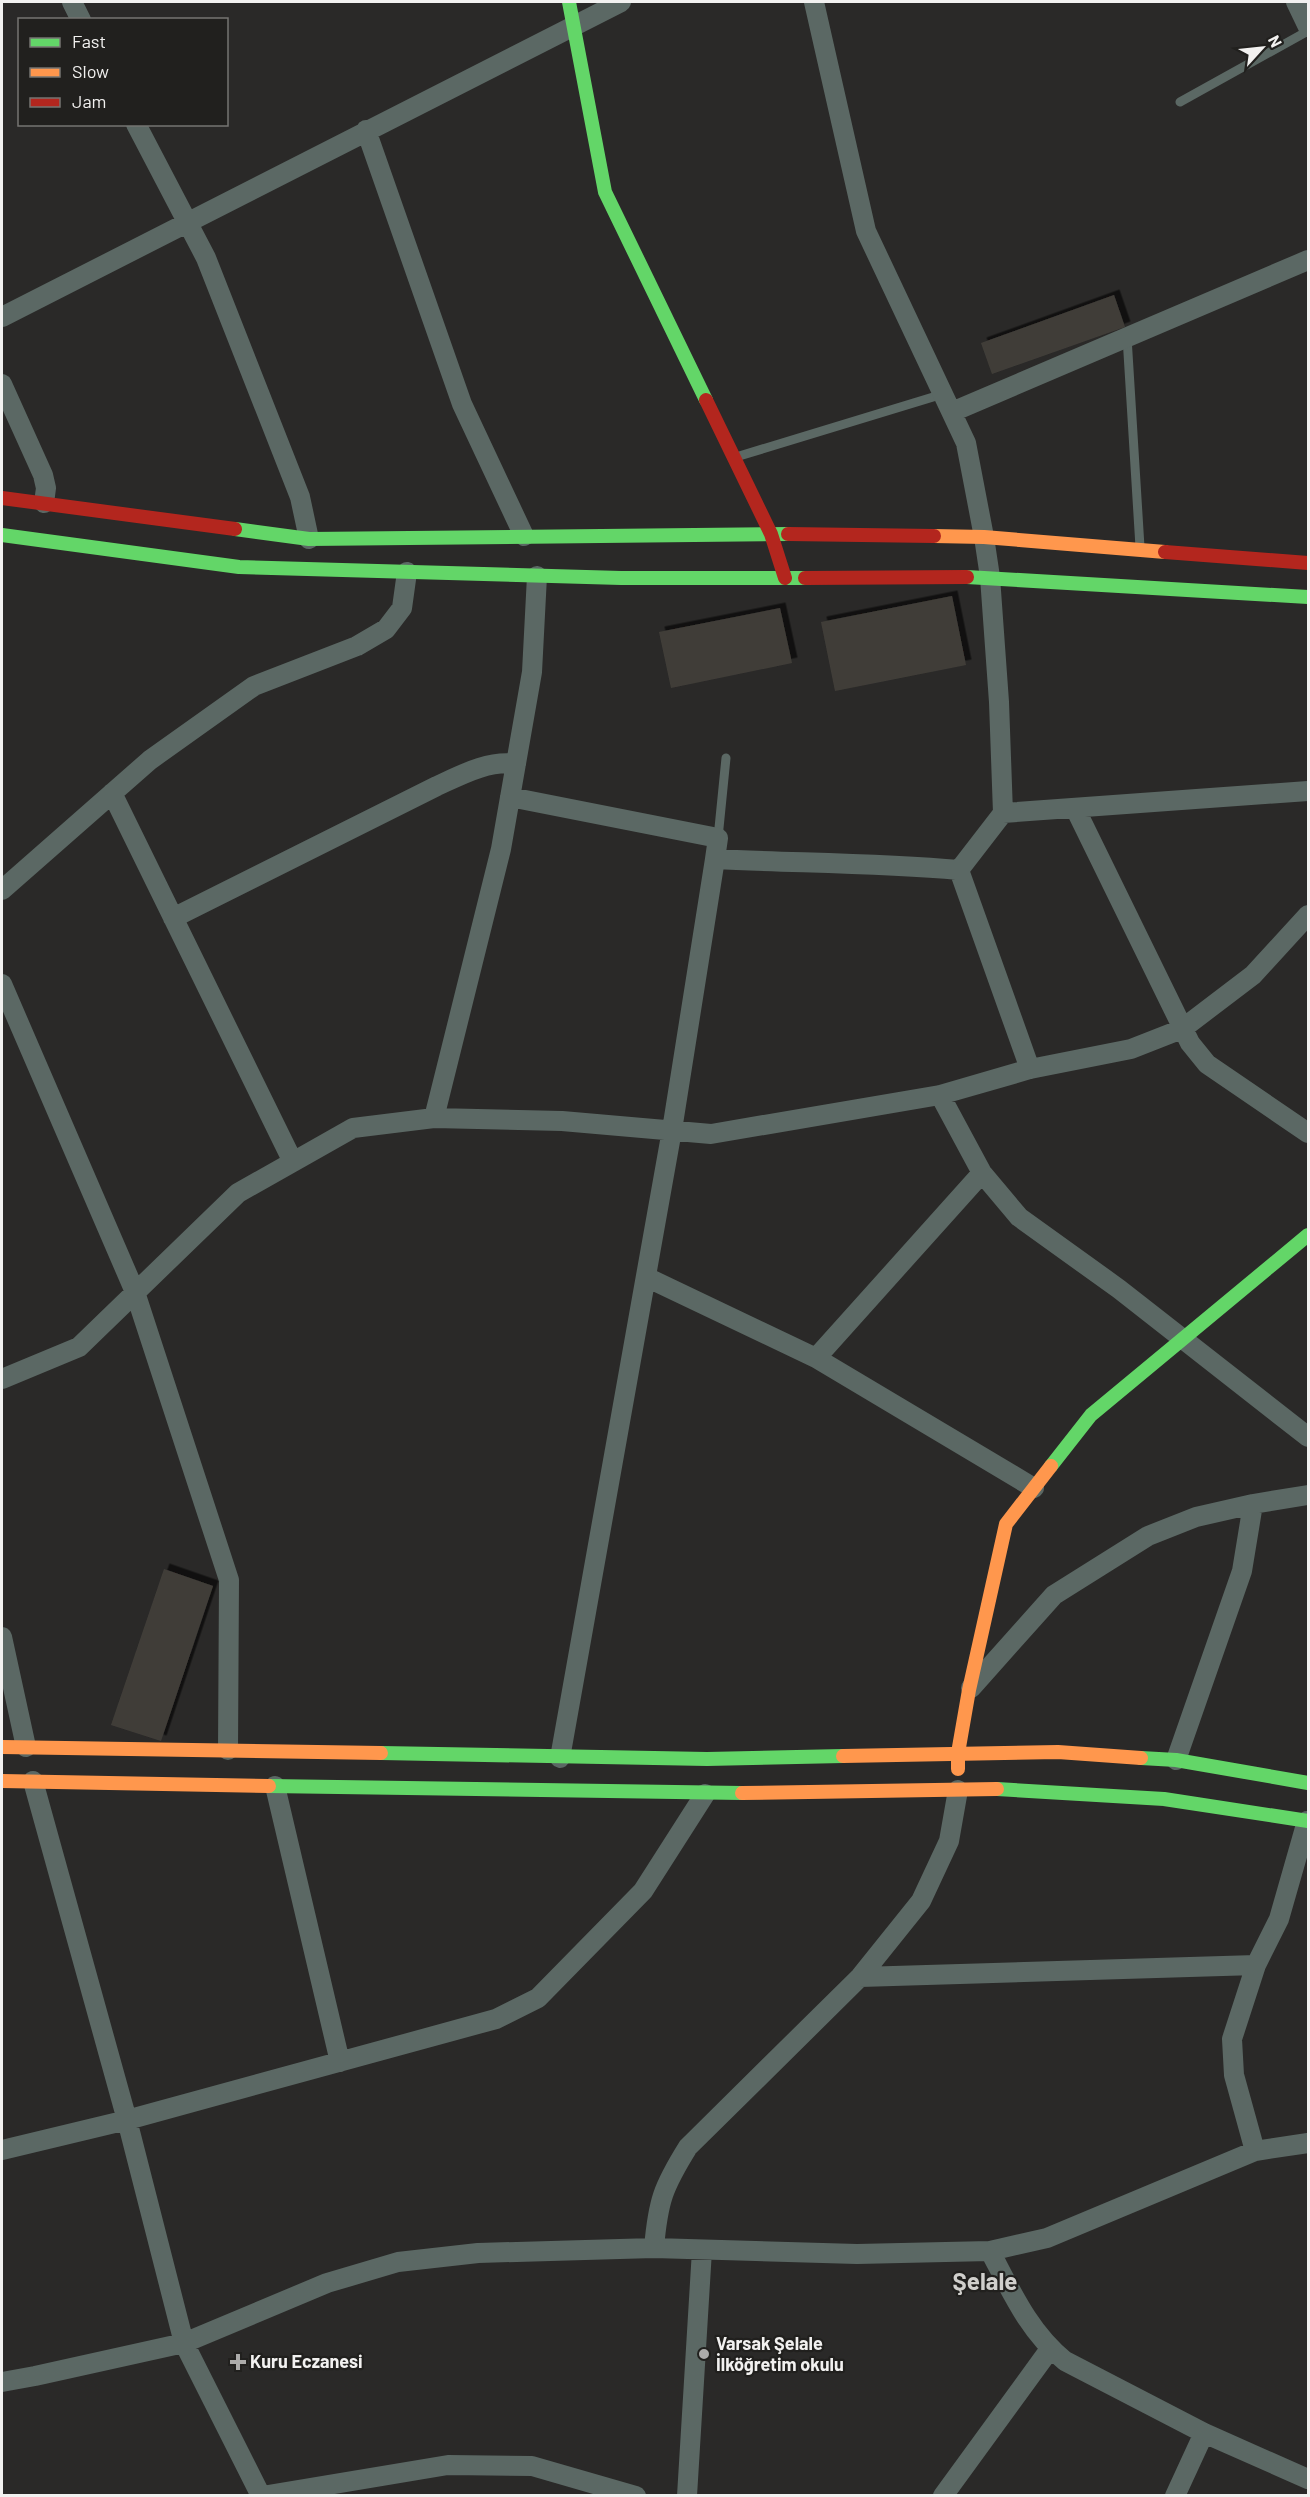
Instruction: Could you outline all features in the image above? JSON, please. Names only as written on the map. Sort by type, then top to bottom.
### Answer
[{"type":"street","points":[[72,2],[80,18]]},
{"type":"street","points":[[569,2],[605,192],[771,534],[785,578]]},
{"type":"street","points":[[2,317],[621,2]]},
{"type":"street","points":[[814,2],[866,231],[966,443],[984,537],[990,578],[999,702],[1003,813],[959,870]]},
{"type":"street","points":[[1296,2],[1308,29]]},
{"type":"street","points":[[137,126],[206,258],[300,497],[309,539]]},
{"type":"street","points":[[366,130],[462,404],[524,536]]},
{"type":"street","points":[[947,403],[1127,337],[1308,260]]},
{"type":"street","points":[[2,384],[43,475],[46,488],[44,504]]},
{"type":"street","points":[[2,498],[309,539],[771,534],[984,537],[1308,563]]},
{"type":"street","points":[[2,535],[239,567],[537,576],[990,578],[1308,597]]},
{"type":"street","points":[[2,890],[150,760],[254,686],[357,646],[386,629],[402,608],[407,572]]},
{"type":"street","points":[[434,1118],[501,849],[532,672],[537,576]]},
{"type":"street","points":[[173,918],[437,786],[478,768],[506,762],[516,764]]},
{"type":"street","points":[[1003,813],[1308,791]]},
{"type":"street","points":[[112,793],[293,1162]]},
{"type":"street","points":[[510,797],[718,838],[672,1130],[560,1758]]},
{"type":"street","points":[[1075,808],[1190,1043],[1207,1064],[1308,1133]]},
{"type":"street","points":[[715,859],[826,865],[890,864],[959,870]]},
{"type":"street","points":[[959,870],[1030,1069]]},
{"type":"street","points":[[2,1379],[79,1347],[238,1193],[353,1128],[434,1118],[562,1121],[711,1134],[940,1095],[1030,1069],[1131,1049],[1182,1029],[1253,975],[1308,915]]},
{"type":"street","points":[[2,984],[135,1292],[229,1580],[228,1750]]},
{"type":"street","points":[[940,1095],[981,1173],[1019,1217],[1119,1289],[1308,1437]]},
{"type":"street","points":[[816,1358],[981,1173]]},
{"type":"street","points":[[654,2248],[658,2208],[669,2178],[688,2147],[860,1977],[921,1901],[949,1841],[958,1790],[958,1753],[969,1690],[1006,1524],[1091,1414],[1308,1235]]},
{"type":"street","points":[[646,1278],[816,1358],[1034,1488]]},
{"type":"street","points":[[969,1690],[1053,1595],[1148,1536],[1196,1517],[1308,1495]]},
{"type":"street","points":[[1176,1760],[1242,1571],[1253,1504]]},
{"type":"street","points":[[2,1637],[26,1747]]},
{"type":"street","points":[[2,1747],[560,1758],[1058,1752],[1176,1760],[1308,1783]]},
{"type":"street","points":[[2,1781],[705,1794],[1023,1790],[1114,1794],[1213,1805],[1308,1821],[1279,1919],[1256,1965],[1233,2038],[1234,2075],[1256,2151]]},
{"type":"street","points":[[33,1781],[127,2120],[184,2343],[261,2496],[448,2464],[532,2466],[636,2496]]},
{"type":"street","points":[[275,1786],[340,2062]]},
{"type":"street","points":[[2,2150],[127,2120],[496,2019],[538,1998],[643,1891],[705,1794]]},
{"type":"street","points":[[860,1977],[1256,1965]]},
{"type":"street","points":[[2,2382],[184,2343],[327,2283],[398,2262],[478,2253],[654,2248],[857,2254],[990,2251],[1047,2238],[1256,2151],[1308,2143]]},
{"type":"street","points":[[687,2496],[702,2250]]},
{"type":"street","points":[[990,2251],[1030,2324],[1050,2349],[1065,2361],[1204,2433],[1308,2479]]},
{"type":"street","points":[[943,2496],[1050,2349]]},
{"type":"street","points":[[1175,2496],[1204,2433]]},
{"type":"lane","points":[[1180,102],[1308,29]]},
{"type":"lane","points":[[1127,337],[1140,549]]},
{"type":"lane","points":[[734,458],[947,403]]},
{"type":"lane","points":[[718,838],[726,758]]},
{"type":"building","points":[[1114,295],[1125,327],[992,374],[981,343]]},
{"type":"building","points":[[952,596],[966,665],[835,691],[821,622]]},
{"type":"building","points":[[780,608],[792,663],[671,688],[659,632]]},
{"type":"building","points":[[164,1569],[213,1586],[161,1741],[111,1725]]},
{"type":"traffic: fast","points":[[569,2],[605,192],[706,400]]},
{"type":"traffic: fast","points":[[235,529],[309,539],[788,534]]},
{"type":"traffic: fast","points":[[2,535],[239,567],[621,578],[805,578]]},
{"type":"traffic: fast","points":[[967,577],[1308,597]]},
{"type":"traffic: fast","points":[[1051,1466],[1091,1415],[1308,1235]]},
{"type":"traffic: fast","points":[[381,1753],[707,1759],[843,1756]]},
{"type":"traffic: fast","points":[[1141,1758],[1176,1760],[1308,1783]]},
{"type":"traffic: fast","points":[[269,1786],[742,1793]]},
{"type":"traffic: fast","points":[[997,1789],[1164,1799],[1308,1821]]},
{"type":"traffic: slow","points":[[934,536],[984,537],[1165,552]]},
{"type":"traffic: slow","points":[[958,1769],[958,1753],[969,1690],[1006,1524],[1051,1466]]},
{"type":"traffic: slow","points":[[2,1747],[381,1753]]},
{"type":"traffic: slow","points":[[843,1756],[1058,1752],[1141,1758]]},
{"type":"traffic: slow","points":[[2,1781],[269,1786]]},
{"type":"traffic: slow","points":[[742,1793],[997,1789]]},
{"type":"traffic: jam","points":[[706,400],[771,534],[785,578]]},
{"type":"traffic: jam","points":[[2,498],[235,529]]},
{"type":"traffic: jam","points":[[788,534],[934,536]]},
{"type":"traffic: jam","points":[[1165,552],[1308,563]]},
{"type":"traffic: jam","points":[[805,578],[967,577]]},
{"type":"place","name":"Varsak Şelale İlköğretim okulu","points":[[704,2354]]},
{"type":"place","name":"Kuru Eczanesi","points":[[238,2362]]},
{"type":"district","name":"Şelale","points":[[985,2282]]}]
